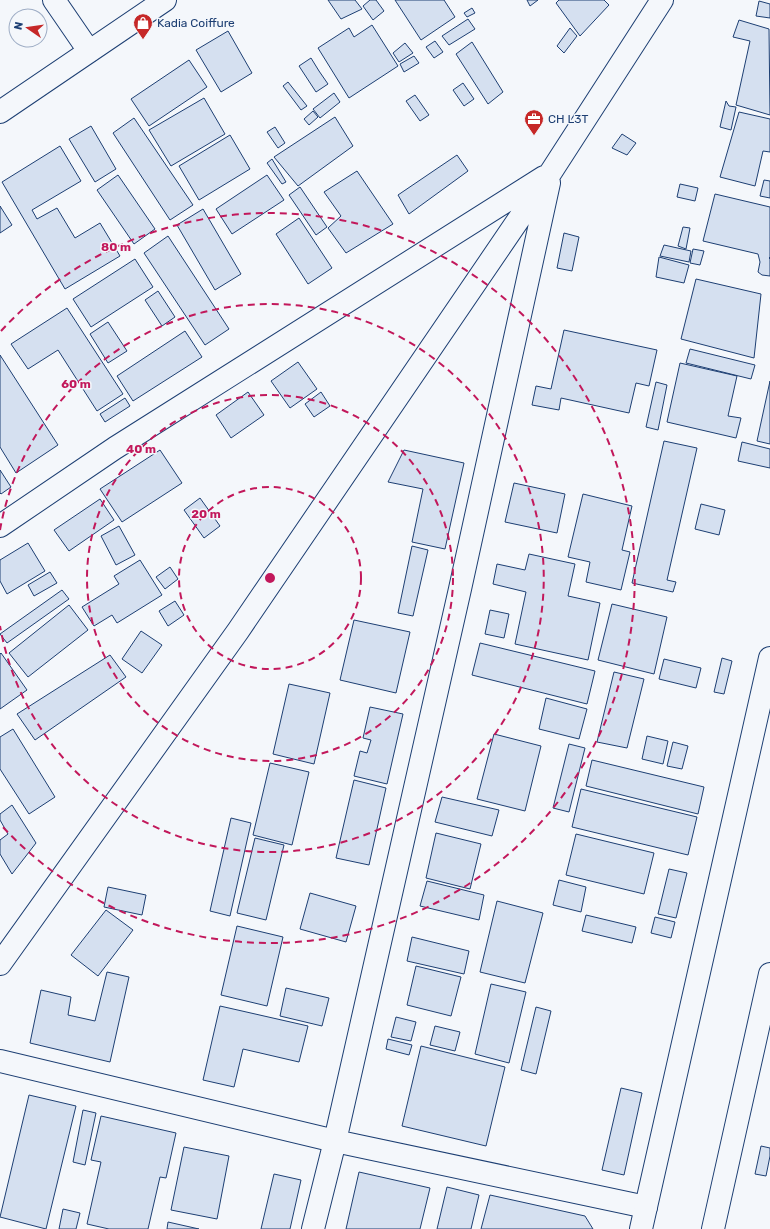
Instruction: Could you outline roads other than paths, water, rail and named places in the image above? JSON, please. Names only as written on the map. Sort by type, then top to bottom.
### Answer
[{"type":"street","points":[[54,0],[89,51]]},
{"type":"street","points":[[0,112],[165,0]]},
{"type":"street","points":[[0,964],[238,631],[551,172],[662,0]]},
{"type":"street","points":[[0,526],[121,444],[551,172]]},
{"type":"street","points":[[313,1229],[335,1141],[458,596],[551,172]]},
{"type":"street","points":[[641,1229],[770,658]]},
{"type":"street","points":[[713,1229],[770,974]]},
{"type":"street","points":[[0,1061],[335,1141],[646,1207]]},
{"type":"place","name":"Kadia Coiffure","points":[[143,40]]},
{"type":"place","name":"CH L3T","points":[[534,136]]}]
